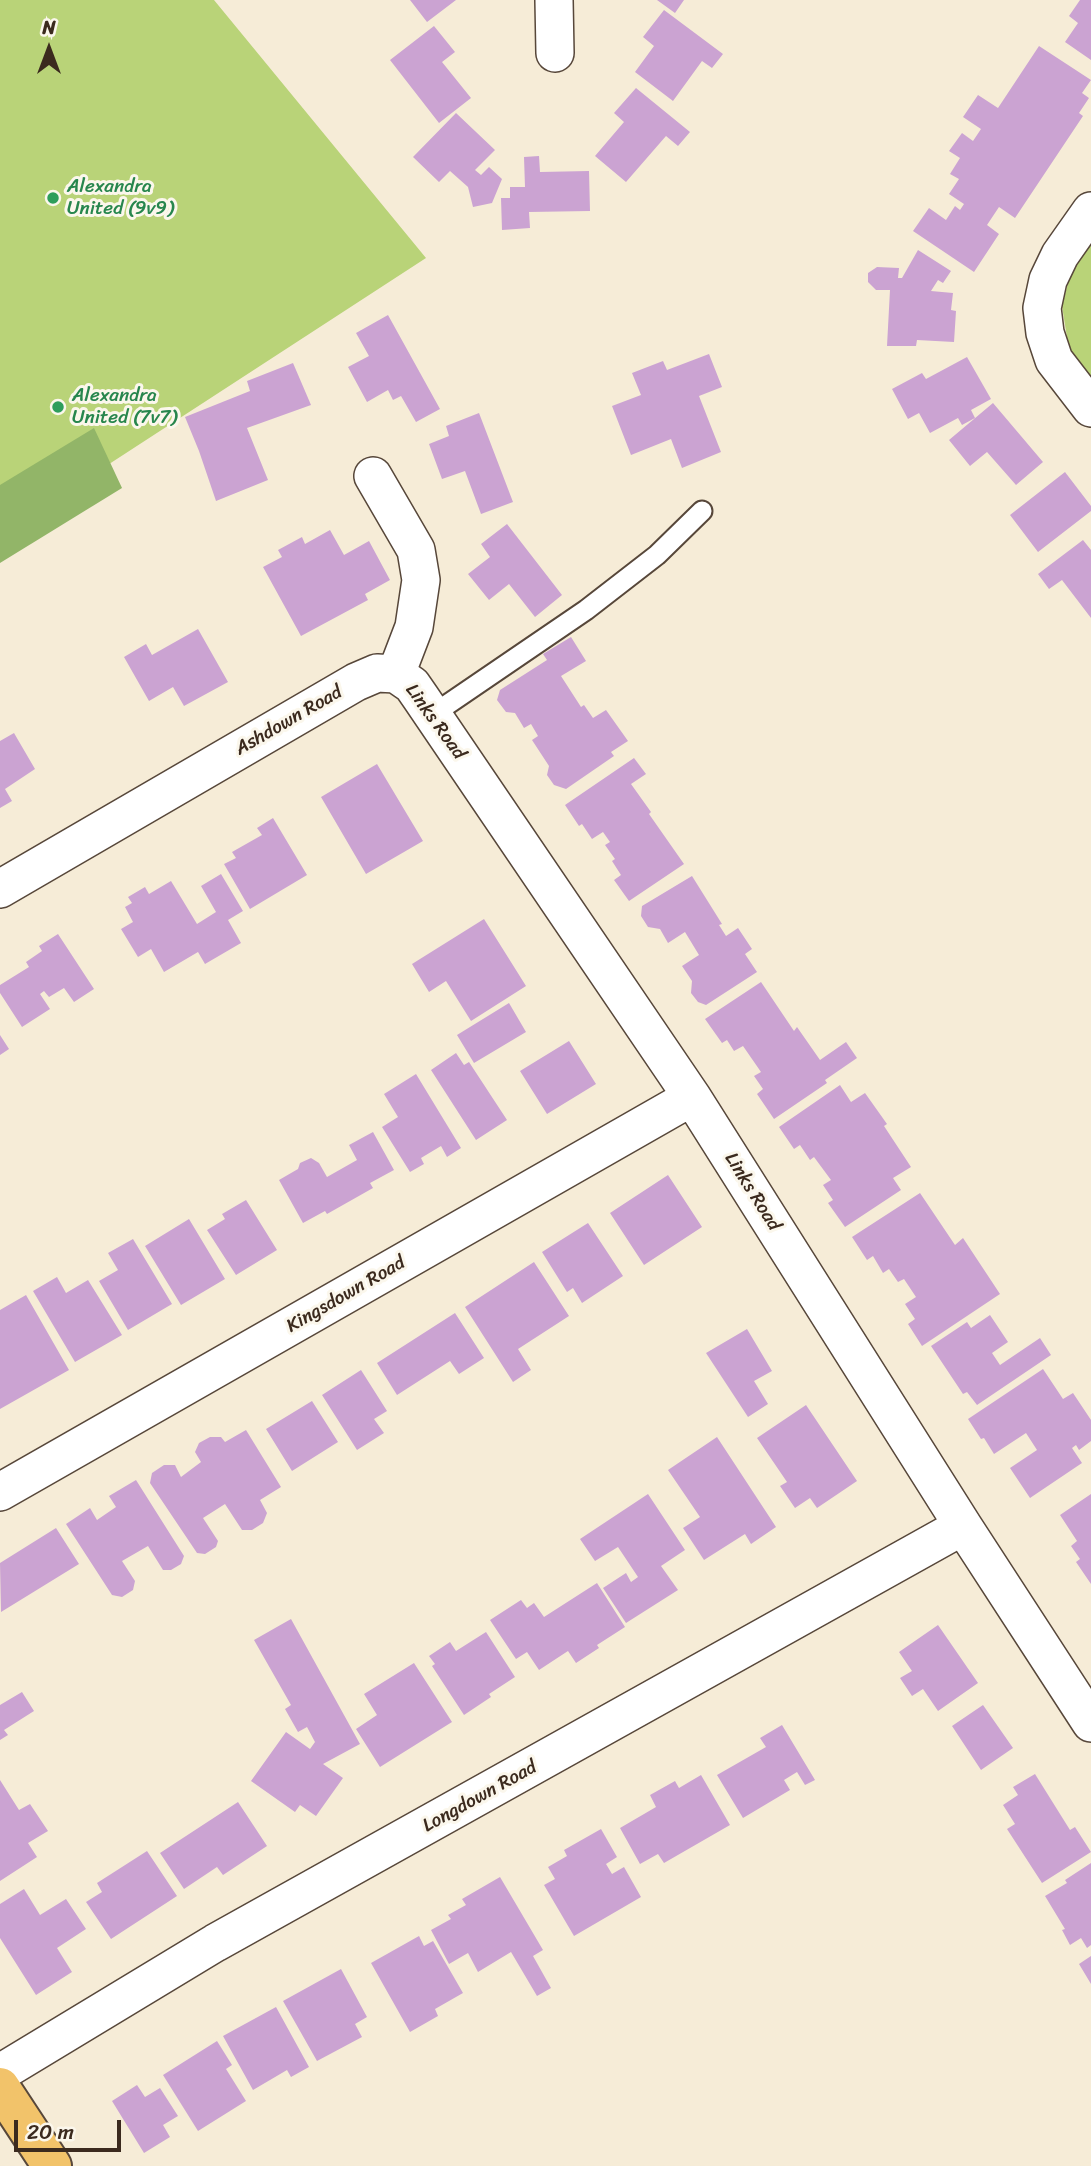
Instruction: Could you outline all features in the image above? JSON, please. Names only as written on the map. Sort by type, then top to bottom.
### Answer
[{"type":"main road","points":[[0,2087],[52,2166]]},
{"type":"street","points":[[554,0],[555,53]]},
{"type":"street","points":[[1091,211],[1060,255],[1048,280],[1042,308],[1045,333],[1054,360],[1091,408]]},
{"type":"street","points":[[373,476],[416,550],[421,580],[414,627],[396,674]]},
{"type":"street","name":"Ashdown Road","points":[[0,889],[356,682],[377,673],[396,674]]},
{"type":"street","name":"Links Road","points":[[396,674],[412,685],[692,1097],[1091,1723]]},
{"type":"street","name":"Kingsdown Road","points":[[0,1492],[692,1097]]},
{"type":"street","name":"Longdown Road","points":[[0,2073],[215,1943],[963,1526]]},
{"type":"lane","points":[[432,715],[586,610],[657,555],[702,511]]},
{"type":"green space","points":[[0,0],[214,0],[426,258],[0,535]]},
{"type":"green space","points":[[1091,235],[1091,383],[1069,350],[1062,306],[1069,279]]},
{"type":"green space","points":[[94,428],[122,488],[0,563],[0,485]]},
{"type":"building","points":[[410,0],[456,0],[427,22]]},
{"type":"building","points":[[657,0],[684,0],[675,13]]},
{"type":"building","points":[[1080,0],[1091,0],[1091,60],[1065,42],[1078,23],[1069,16]]},
{"type":"building","points":[[664,10],[723,54],[712,68],[702,61],[673,101],[635,72],[654,46],[643,37]]},
{"type":"building","points":[[434,26],[455,52],[442,62],[471,98],[439,123],[390,60]]},
{"type":"building","points":[[1039,46],[1091,80],[1082,93],[1089,98],[1079,113],[1083,116],[1015,218],[999,207],[987,225],[999,234],[974,272],[913,231],[929,208],[946,220],[955,206],[960,210],[964,204],[949,194],[959,179],[950,174],[960,158],[949,151],[962,133],[973,141],[981,129],[963,117],[978,95],[998,108]]},
{"type":"building","points":[[636,88],[690,132],[678,146],[666,136],[626,182],[595,156],[624,122],[614,113]]},
{"type":"building","points":[[456,113],[495,150],[475,170],[481,175],[489,167],[502,179],[492,203],[473,207],[468,187],[450,171],[439,182],[413,157]]},
{"type":"building","points":[[539,156],[540,172],[589,171],[590,211],[529,212],[530,228],[502,230],[501,198],[510,198],[510,187],[525,187],[524,157]]},
{"type":"building","points":[[918,250],[951,271],[943,283],[938,280],[931,291],[953,293],[951,310],[956,311],[954,342],[917,340],[916,346],[887,346],[890,290],[876,290],[868,282],[868,273],[877,267],[899,268],[898,278],[902,278]]},
{"type":"building","points":[[388,315],[440,409],[416,422],[401,396],[393,400],[388,390],[367,402],[348,367],[369,356],[356,333]]},
{"type":"building","points":[[709,354],[722,387],[699,396],[721,452],[682,468],[671,439],[631,455],[612,406],[641,395],[632,373],[663,361],[667,370]]},
{"type":"building","points":[[967,357],[991,399],[971,410],[975,418],[962,425],[958,418],[930,433],[919,413],[908,419],[892,389],[922,373],[926,379]]},
{"type":"building","points":[[293,363],[311,405],[247,428],[268,480],[216,501],[185,417],[250,391],[247,381]]},
{"type":"building","points":[[993,403],[1043,462],[1016,485],[987,452],[970,466],[949,440]]},
{"type":"building","points":[[479,413],[513,502],[481,514],[465,471],[442,479],[429,444],[449,436],[446,426]]},
{"type":"building","points":[[1065,472],[1091,506],[1091,511],[1038,552],[1010,515]]},
{"type":"building","points":[[507,524],[562,595],[535,617],[509,584],[489,600],[468,574],[490,557],[481,544]]},
{"type":"building","points":[[330,530],[344,555],[369,541],[390,580],[365,594],[368,600],[301,636],[263,567],[282,557],[278,550],[302,537],[305,544]]},
{"type":"building","points":[[1083,540],[1091,550],[1091,618],[1062,580],[1049,589],[1038,574]]},
{"type":"building","points":[[198,629],[228,682],[184,706],[173,687],[149,701],[124,657],[146,644],[152,655]]},
{"type":"building","points":[[571,637],[586,661],[561,676],[581,707],[584,705],[593,718],[606,710],[628,741],[611,752],[614,756],[566,789],[554,785],[547,775],[549,766],[532,740],[538,736],[531,724],[524,728],[515,713],[506,712],[497,700],[500,690],[547,660],[543,654]]},
{"type":"building","points":[[14,733],[35,769],[5,789],[12,801],[0,808],[0,741]]},
{"type":"building","points":[[634,758],[646,774],[631,784],[684,864],[629,901],[614,880],[621,875],[612,861],[615,859],[605,845],[610,842],[603,832],[592,839],[565,805]]},
{"type":"building","points":[[377,764],[423,841],[366,874],[321,797]]},
{"type":"building","points":[[273,818],[307,875],[250,909],[224,864],[236,858],[232,852],[262,835],[257,828]]},
{"type":"building","points":[[221,874],[243,911],[228,920],[241,943],[205,964],[198,952],[164,972],[151,949],[138,957],[121,929],[133,922],[125,907],[132,903],[128,897],[145,887],[149,894],[171,881],[197,924],[216,912],[201,886]]},
{"type":"building","points":[[692,876],[722,924],[719,925],[726,936],[738,928],[752,949],[745,954],[757,972],[706,1005],[698,1002],[691,993],[692,981],[682,966],[699,955],[685,932],[668,943],[660,929],[648,927],[641,916],[642,906]]},
{"type":"building","points":[[484,919],[526,986],[471,1021],[446,981],[429,992],[412,964]]},
{"type":"building","points":[[58,934],[94,989],[74,1002],[64,988],[49,997],[44,991],[40,994],[50,1009],[22,1027],[0,993],[0,985],[29,967],[26,962],[42,951],[39,946]]},
{"type":"building","points":[[761,982],[794,1031],[797,1027],[820,1060],[846,1042],[857,1058],[825,1080],[827,1083],[774,1119],[757,1094],[763,1089],[754,1076],[761,1072],[743,1046],[734,1051],[727,1040],[722,1043],[705,1019]]},
{"type":"building","points":[[509,1003],[526,1032],[474,1063],[457,1035]]},
{"type":"building","points":[[0,1035],[9,1049],[0,1055]]},
{"type":"building","points":[[569,1041],[596,1084],[547,1114],[520,1071]]},
{"type":"building","points":[[456,1053],[464,1065],[469,1062],[507,1120],[476,1140],[431,1070]]},
{"type":"building","points":[[416,1074],[461,1148],[447,1157],[441,1146],[421,1158],[424,1164],[410,1172],[382,1127],[398,1117],[384,1094]]},
{"type":"building","points":[[840,1085],[851,1102],[865,1093],[887,1124],[884,1126],[911,1167],[893,1178],[901,1190],[845,1227],[828,1203],[833,1200],[823,1185],[831,1180],[814,1157],[810,1160],[800,1145],[794,1149],[779,1127]]},
{"type":"building","points":[[373,1132],[394,1170],[370,1183],[373,1188],[327,1214],[325,1211],[303,1223],[279,1180],[298,1169],[300,1163],[311,1158],[319,1163],[327,1177],[357,1160],[349,1145]]},
{"type":"building","points":[[668,1175],[702,1227],[644,1265],[610,1213]]},
{"type":"building","points":[[920,1193],[955,1245],[963,1238],[1000,1294],[922,1346],[908,1324],[915,1319],[905,1304],[916,1297],[904,1279],[898,1282],[889,1269],[883,1273],[873,1256],[867,1260],[852,1237]]},
{"type":"building","points":[[246,1200],[277,1250],[236,1275],[207,1230],[225,1219],[222,1214]]},
{"type":"building","points":[[189,1219],[225,1279],[181,1305],[145,1246]]},
{"type":"building","points":[[588,1223],[623,1276],[582,1303],[573,1288],[567,1292],[542,1252]]},
{"type":"building","points":[[133,1239],[172,1304],[128,1330],[99,1281],[118,1270],[108,1253]]},
{"type":"building","points":[[534,1262],[569,1316],[518,1349],[531,1370],[513,1382],[465,1307]]},
{"type":"building","points":[[57,1277],[66,1293],[88,1280],[122,1335],[75,1362],[33,1291]]},
{"type":"building","points":[[26,1295],[69,1370],[0,1409],[0,1310]]},
{"type":"building","points":[[455,1313],[484,1358],[459,1374],[450,1361],[397,1395],[377,1363]]},
{"type":"building","points":[[990,1315],[1008,1342],[992,1353],[1000,1365],[1040,1338],[1051,1355],[977,1405],[967,1392],[963,1394],[931,1346],[967,1322],[971,1328]]},
{"type":"building","points":[[747,1329],[772,1371],[754,1381],[768,1404],[748,1417],[706,1353]]},
{"type":"building","points":[[1043,1369],[1063,1399],[1073,1393],[1091,1420],[1091,1441],[1079,1450],[1076,1445],[1072,1448],[1082,1463],[1030,1498],[1010,1468],[1037,1450],[1026,1433],[994,1454],[968,1419]]},
{"type":"building","points":[[361,1370],[387,1411],[374,1419],[384,1433],[357,1450],[322,1395]]},
{"type":"building","points":[[312,1401],[338,1442],[292,1471],[266,1429]]},
{"type":"building","points":[[806,1405],[857,1481],[817,1508],[810,1498],[795,1508],[780,1486],[787,1482],[757,1438]]},
{"type":"building","points":[[246,1430],[281,1487],[260,1500],[267,1513],[263,1523],[252,1530],[242,1530],[225,1504],[203,1518],[218,1541],[216,1547],[205,1554],[197,1553],[150,1483],[152,1473],[164,1465],[175,1465],[181,1477],[201,1462],[195,1452],[199,1443],[210,1437],[221,1437],[225,1442]]},
{"type":"building","points":[[717,1437],[776,1527],[751,1544],[745,1534],[704,1560],[683,1528],[700,1517],[668,1470]]},
{"type":"building","points":[[136,1480],[184,1556],[181,1564],[171,1570],[163,1570],[148,1546],[122,1561],[135,1581],[133,1590],[122,1597],[112,1595],[66,1524],[90,1508],[97,1520],[116,1507],[109,1496]]},
{"type":"building","points":[[648,1494],[685,1550],[661,1566],[678,1590],[626,1623],[603,1588],[626,1573],[631,1582],[638,1577],[618,1547],[595,1561],[580,1539]]},
{"type":"building","points":[[1091,1494],[1091,1584],[1076,1562],[1080,1559],[1071,1546],[1077,1541],[1060,1515]]},
{"type":"building","points":[[56,1528],[79,1564],[1,1612],[0,1563]]},
{"type":"building","points":[[597,1583],[625,1627],[576,1663],[568,1651],[539,1670],[527,1652],[516,1659],[490,1620],[521,1600],[527,1608],[534,1603],[544,1617]]},
{"type":"building","points":[[291,1619],[360,1744],[323,1764],[343,1778],[316,1816],[300,1805],[295,1812],[251,1781],[286,1732],[310,1749],[315,1742],[307,1727],[298,1732],[285,1709],[291,1705],[254,1640]]},
{"type":"building","points":[[938,1625],[978,1683],[938,1711],[923,1689],[912,1696],[900,1678],[912,1671],[899,1652]]},
{"type":"building","points":[[486,1632],[515,1677],[464,1715],[432,1666],[435,1664],[429,1656],[450,1642],[456,1651]]},
{"type":"building","points":[[414,1663],[452,1722],[380,1767],[356,1729],[377,1715],[364,1694]]},
{"type":"building","points":[[22,1692],[34,1711],[4,1730],[8,1735],[0,1740],[0,1705]]},
{"type":"building","points":[[983,1705],[1013,1748],[981,1770],[952,1726]]},
{"type":"building","points":[[782,1725],[815,1780],[805,1785],[797,1772],[784,1780],[790,1790],[743,1818],[717,1775],[766,1747],[760,1738]]},
{"type":"building","points":[[1035,1774],[1070,1830],[1075,1827],[1091,1852],[1042,1883],[1007,1829],[1015,1824],[1003,1805],[1018,1795],[1013,1787]]},
{"type":"building","points":[[701,1775],[730,1825],[664,1863],[658,1854],[640,1864],[620,1828],[656,1807],[650,1795],[675,1781],[679,1788]]},
{"type":"building","points":[[0,1780],[19,1810],[30,1804],[48,1831],[28,1843],[37,1857],[0,1881]]},
{"type":"building","points":[[238,1802],[267,1846],[223,1875],[217,1867],[184,1889],[160,1853]]},
{"type":"building","points":[[601,1829],[617,1857],[606,1864],[612,1874],[624,1867],[641,1897],[574,1936],[544,1885],[555,1879],[548,1867],[567,1856],[564,1850]]},
{"type":"building","points":[[147,1851],[177,1896],[111,1939],[86,1902],[102,1892],[97,1883]]},
{"type":"building","points":[[1091,1863],[1091,1945],[1087,1948],[1081,1938],[1070,1945],[1062,1930],[1065,1929],[1045,1896],[1067,1883],[1065,1880]]},
{"type":"building","points":[[500,1877],[543,1950],[533,1956],[551,1988],[537,1996],[511,1952],[478,1972],[468,1953],[449,1964],[431,1930],[451,1919],[448,1915],[466,1905],[462,1899]]},
{"type":"building","points":[[24,1889],[40,1915],[66,1899],[86,1929],[57,1948],[72,1972],[36,1995],[0,1938],[0,1904]]},
{"type":"building","points":[[419,1936],[424,1946],[433,1941],[463,1993],[435,2009],[438,2016],[410,2032],[371,1963]]},
{"type":"building","points":[[1091,1956],[1091,1984],[1079,1964]]},
{"type":"building","points":[[341,1969],[367,2017],[355,2024],[362,2037],[317,2061],[283,2001]]},
{"type":"building","points":[[276,2007],[309,2067],[291,2077],[287,2070],[253,2090],[223,2036]]},
{"type":"building","points":[[217,2041],[232,2065],[226,2069],[246,2101],[198,2131],[163,2075]]},
{"type":"building","points":[[137,2085],[145,2097],[160,2088],[178,2116],[163,2125],[170,2137],[144,2153],[112,2101]]},
{"type":"place","name":"Alexandra United (9v9)","points":[[53,198]]},
{"type":"place","name":"Alexandra United (7v7)","points":[[58,407]]}]
